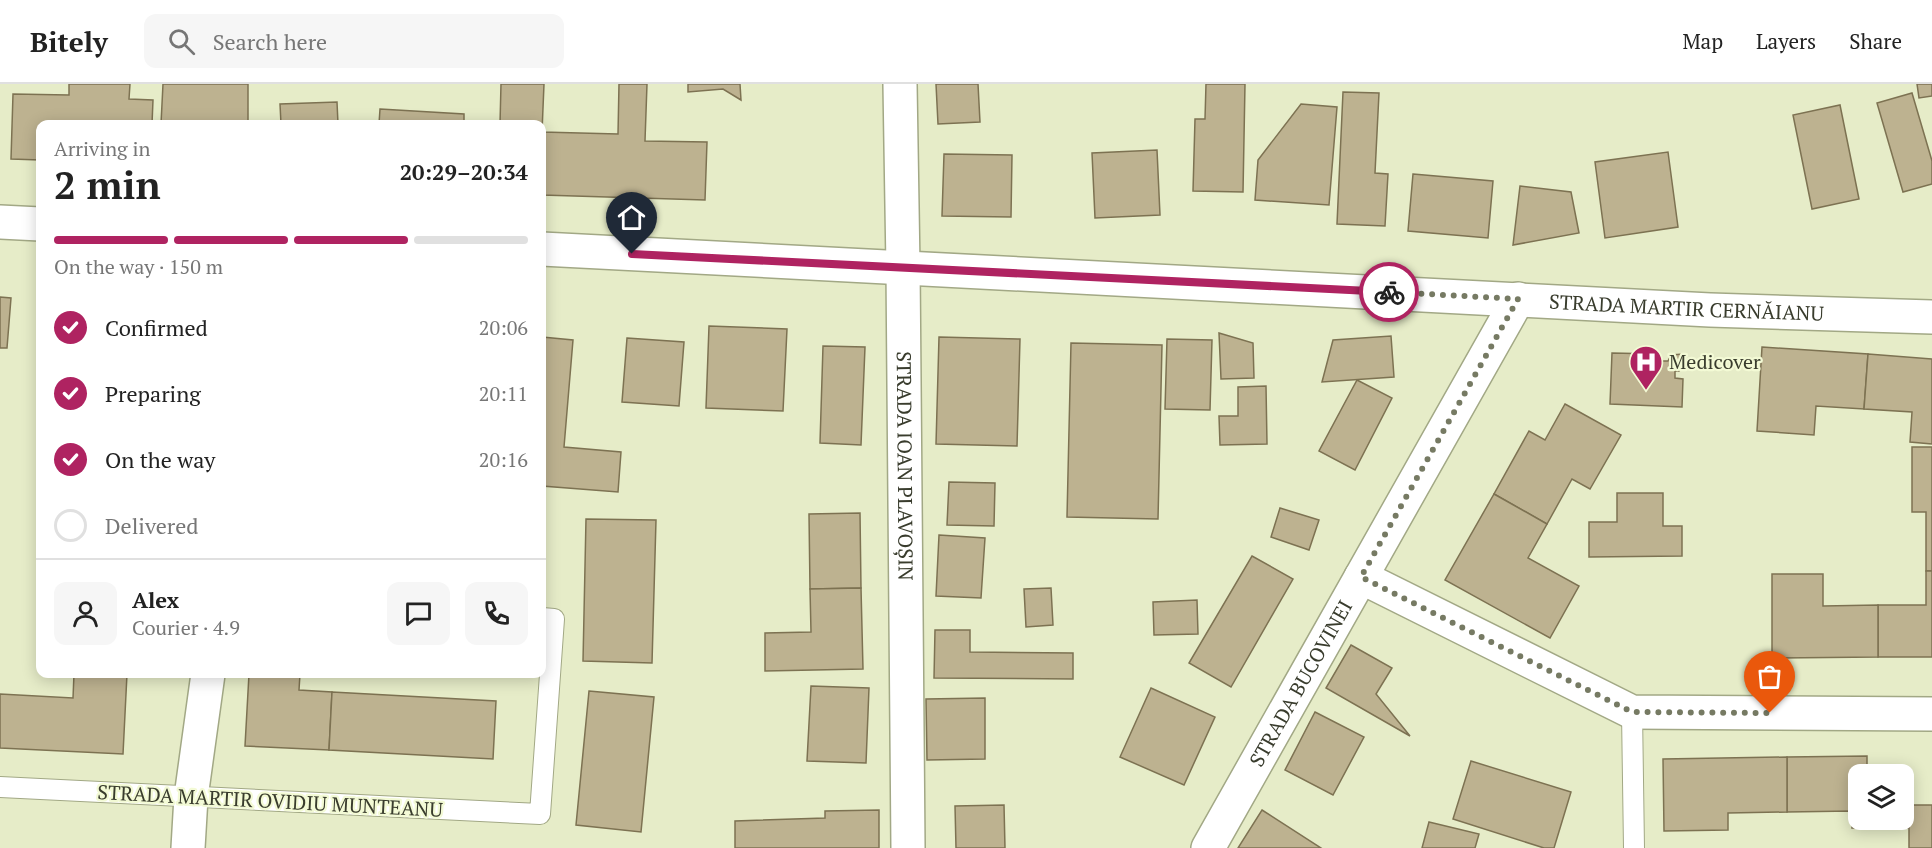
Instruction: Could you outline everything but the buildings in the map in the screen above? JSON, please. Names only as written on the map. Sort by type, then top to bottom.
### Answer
[{"type":"street","name":"STRADA IOAN PLAVOȘIN","points":[[900,84],[908,848]]},
{"type":"street","points":[[0,222],[36,224]]},
{"type":"street","name":"STRADA MARTIR CERNĂIANU","points":[[546,249],[1710,310],[1932,317]]},
{"type":"street","name":"STRADA BUCOVINEI","points":[[1208,848],[1518,299]]},
{"type":"street","points":[[1361,577],[1632,712],[1932,714]]},
{"type":"street","points":[[188,848],[191,797],[207,678]]},
{"type":"lane","name":"STRADA MARTIR OVIDIU MUNTEANU","points":[[0,787],[540,814],[554,619],[546,618]]},
{"type":"lane","points":[[1632,712],[1634,848]]},
{"type":"way so far","points":[[1389,292],[1518,299],[1361,577],[1632,712],[1770,713]]},
{"type":"place","name":"Medicover","points":[[1646,391]]},
{"type":"route","points":[[632,254],[1389,292]]}]
